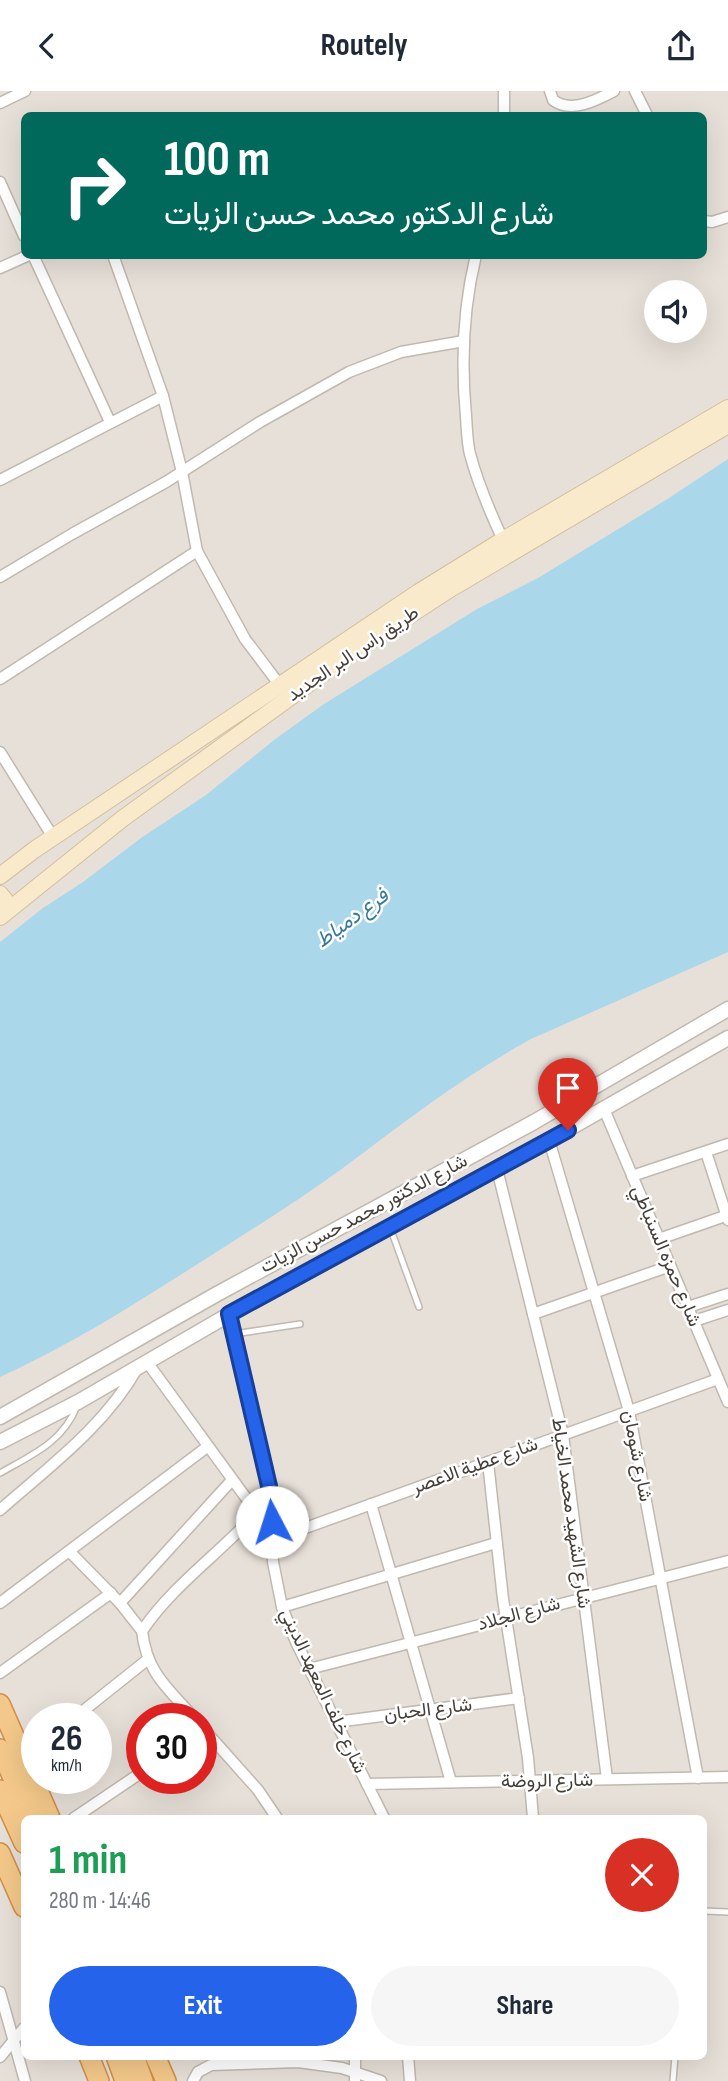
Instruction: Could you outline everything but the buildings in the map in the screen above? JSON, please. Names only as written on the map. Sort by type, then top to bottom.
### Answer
[{"type":"highway","points":[[0,1704],[27,1755],[50,1815]]},
{"type":"highway","points":[[0,1749],[30,1815]]},
{"type":"highway","points":[[0,1790],[21,1836]]},
{"type":"highway","points":[[0,1853],[21,1900]]},
{"type":"highway","points":[[91,2060],[99,2081]]},
{"type":"highway","points":[[118,2060],[125,2081]]},
{"type":"highway","points":[[136,2060],[143,2081]]},
{"type":"highway","points":[[157,2060],[166,2081]]},
{"type":"main road","name":"طريق راس البر الجديد","points":[[0,876],[53,837],[400,604],[503,540],[728,408]]},
{"type":"main road","name":"طريق راس البر الجديد","points":[[2,915],[122,820],[358,649],[512,552],[728,425]]},
{"type":"main road","points":[[0,894],[5,900],[2,915]]},
{"type":"street","points":[[0,103],[25,91]]},
{"type":"street","points":[[504,91],[504,112]]},
{"type":"street","points":[[550,91],[553,100],[564,106],[583,104],[614,91]]},
{"type":"street","points":[[635,91],[646,112]]},
{"type":"street","points":[[0,182],[21,229]]},
{"type":"street","points":[[707,221],[728,217]]},
{"type":"street","points":[[0,268],[21,259]]},
{"type":"street","points":[[33,259],[110,422]]},
{"type":"street","points":[[114,259],[163,396],[182,472],[197,551],[245,639],[279,684]]},
{"type":"street","points":[[475,259],[469,285],[464,341],[464,393],[470,451],[485,501],[503,540]]},
{"type":"street","points":[[0,577],[349,372],[401,352],[464,341]]},
{"type":"street","points":[[0,480],[163,396]]},
{"type":"street","points":[[0,679],[197,551]]},
{"type":"street","points":[[0,752],[53,837]]},
{"type":"street","name":"شارع الدكتور محمد حسن الزيات","points":[[0,1417],[217,1294],[534,1122],[728,1009]]},
{"type":"street","name":"شارع الدكتور محمد حسن الزيات","points":[[0,1442],[78,1402],[229,1314],[550,1140],[728,1038]]},
{"type":"street","name":"شارع حمزه السنباطي","points":[[604,1109],[723,1384],[728,1402]]},
{"type":"street","name":"شارع شومان","points":[[550,1140],[629,1411],[698,1778]]},
{"type":"street","points":[[632,1176],[728,1144]]},
{"type":"street","points":[[659,1239],[728,1217],[706,1152]]},
{"type":"street","name":"شارع الشهيد محمد الخياط","points":[[496,1169],[563,1435],[607,1779]]},
{"type":"street","points":[[533,1314],[670,1266]]},
{"type":"street","points":[[688,1307],[728,1293]]},
{"type":"street","points":[[694,1321],[728,1310]]},
{"type":"street","name":"شارع خلف المعهد الديني","points":[[229,1314],[271,1495],[274,1574],[282,1607],[309,1669],[382,1815]]},
{"type":"street","points":[[0,1510],[101,1419],[143,1363],[257,1513]]},
{"type":"street","name":"شارع عطية الاعصر","points":[[272,1540],[629,1411],[723,1384]]},
{"type":"street","points":[[0,1603],[207,1447]]},
{"type":"street","points":[[488,1462],[506,1618],[531,1781],[533,1815]]},
{"type":"street","points":[[120,1603],[232,1480]]},
{"type":"street","points":[[142,1631],[153,1614],[257,1513],[271,1495]]},
{"type":"street","points":[[371,1504],[451,1782]]},
{"type":"street","points":[[282,1607],[496,1543]]},
{"type":"street","points":[[70,1552],[111,1593],[142,1631],[147,1660],[181,1703]]},
{"type":"street","name":"شارع الجلاد","points":[[309,1669],[728,1561]]},
{"type":"street","points":[[0,1673],[111,1593]]},
{"type":"street","points":[[93,1703],[147,1660]]},
{"type":"street","name":"شارع الحبان","points":[[336,1722],[519,1698]]},
{"type":"street","points":[[217,1745],[258,1790],[275,1815]]},
{"type":"street","name":"شارع الروضة","points":[[367,1784],[728,1777]]},
{"type":"street","points":[[78,1815],[126,1783]]},
{"type":"street","points":[[0,1992],[25,2081]]},
{"type":"street","points":[[0,2057],[21,2031]]},
{"type":"street","points":[[408,2060],[410,2081]]},
{"type":"street","points":[[193,2081],[202,2069],[217,2064],[305,2062],[381,2081]]},
{"type":"lane","points":[[390,1227],[419,1307]]},
{"type":"lane","points":[[234,1333],[300,1324]]},
{"type":"lane","points":[[0,1473],[59,1437],[71,1420],[78,1402]]},
{"type":"lane","points":[[707,1911],[728,1912]]},
{"type":"lane","points":[[673,2081],[675,2060]]},
{"type":"shaded area","points":[[0,91],[728,91],[728,2081],[0,2081]]},
{"type":"water","name":"فرع دمياط","points":[[728,459],[728,952],[531,1039],[506,1053],[248,1232],[110,1319],[0,1377],[0,942],[141,838],[206,795],[324,704],[477,609],[538,578]]},
{"type":"route","points":[[272,1522],[269,1486],[229,1314],[568,1130]]}]
